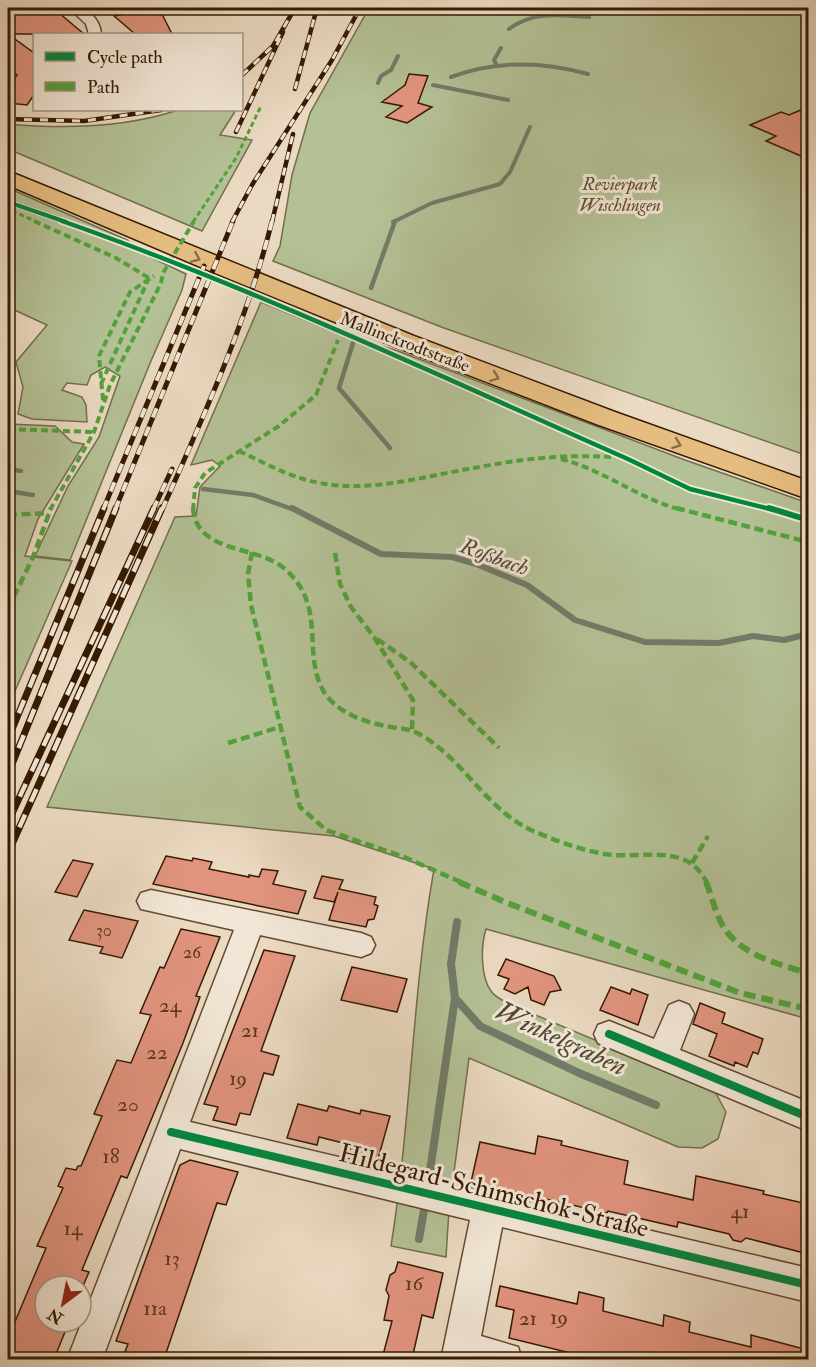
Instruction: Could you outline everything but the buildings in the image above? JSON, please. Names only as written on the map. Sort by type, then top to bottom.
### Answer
[{"type":"highway","name":"Mallinckrodtstraße","points":[[8,159],[138,215],[437,335],[599,396],[808,469]]},
{"type":"highway","name":"Mallinckrodtstraße","points":[[8,177],[204,261],[422,349],[808,490]]},
{"type":"street","points":[[75,8],[89,20],[95,33]]},
{"type":"street","points":[[151,901],[361,945]]},
{"type":"street","points":[[84,1359],[251,922]]},
{"type":"street","points":[[663,1056],[679,1014]]},
{"type":"street","points":[[609,1034],[808,1117]]},
{"type":"street","name":"Hildegard-Schimschok-Straße","points":[[171,1132],[808,1285]]},
{"type":"street","points":[[489,1209],[460,1354],[505,1359]]},
{"type":"green space","name":"Revierpark Wischlingen","points":[[369,8],[808,8],[808,456],[444,328],[273,261],[280,246],[292,175],[310,113]]},
{"type":"green space","points":[[174,111],[235,111],[220,135],[252,140],[202,231],[8,149],[8,124],[93,126]]},
{"type":"green space","points":[[8,188],[127,240],[140,252],[186,274],[182,290],[70,560],[35,556],[68,486],[99,437],[120,376],[105,367],[91,375],[87,385],[67,383],[62,390],[82,397],[86,405],[87,422],[32,419],[18,414],[23,387],[16,362],[47,325],[8,307]]},
{"type":"green space","points":[[261,302],[334,332],[398,351],[685,460],[808,503],[808,1019],[486,929],[482,952],[483,969],[487,985],[492,993],[507,1003],[714,1090],[726,1112],[718,1139],[702,1148],[678,1147],[469,1058],[449,1210],[446,1257],[391,1246],[403,1152],[421,963],[434,869],[334,836],[47,807],[175,517],[196,516],[200,487],[220,466],[212,460],[191,465]]},
{"type":"green space","points":[[8,424],[55,426],[72,442],[84,444],[38,519],[25,556],[72,561],[8,707]]},
{"type":"waterway","points":[[622,11],[647,8]]},
{"type":"waterway","points":[[509,29],[528,19],[547,15],[589,17]]},
{"type":"waterway","points":[[497,66],[494,60],[501,48]]},
{"type":"waterway","points":[[378,83],[381,76],[391,70],[398,56]]},
{"type":"waterway","points":[[497,66],[537,65],[588,74]]},
{"type":"waterway","points":[[451,77],[468,71],[497,66]]},
{"type":"waterway","name":"Winkelgraben","points":[[433,85],[508,100]]},
{"type":"waterway","name":"Winkelgraben","points":[[395,221],[432,203],[500,184],[510,172],[530,127]]},
{"type":"waterway","name":"Winkelgraben","points":[[371,288],[395,221]]},
{"type":"waterway","name":"Winkelgraben","points":[[353,343],[339,388],[390,448]]},
{"type":"waterway","points":[[8,469],[21,471]]},
{"type":"waterway","name":"Roßbach","points":[[203,489],[253,495],[295,510]]},
{"type":"waterway","name":"Roßbach","points":[[8,491],[33,495]]},
{"type":"waterway","name":"Roßbach","points":[[292,508],[381,554],[452,557],[476,564],[527,585],[575,620],[645,642],[719,643],[753,636],[784,640],[808,634]]},
{"type":"waterway","name":"Winkelgraben","points":[[455,998],[451,964],[457,922]]},
{"type":"waterway","name":"Winkelgraben","points":[[429,1178],[455,998]]},
{"type":"waterway","name":"Winkelgraben","points":[[455,998],[480,1026],[579,1073],[656,1105]]},
{"type":"waterway","name":"Winkelgraben","points":[[419,1239],[424,1210]]},
{"type":"railway","points":[[243,74],[273,46],[295,8]]},
{"type":"railway","points":[[295,89],[317,8]]},
{"type":"railway","points":[[232,222],[252,185],[332,60],[360,8]]},
{"type":"railway","points":[[236,132],[283,32]]},
{"type":"railway","points":[[8,119],[84,121],[154,111]]},
{"type":"railway","points":[[272,222],[293,134]]},
{"type":"railway","points":[[115,510],[233,221]]},
{"type":"railway","points":[[162,510],[237,332],[262,259],[272,221]]},
{"type":"railway","points":[[103,510],[204,266]]},
{"type":"railway","points":[[153,510],[172,469]]},
{"type":"railway","points":[[8,739],[104,508]]},
{"type":"railway","points":[[8,774],[116,508]]},
{"type":"railway","points":[[8,822],[154,508]]},
{"type":"railway","points":[[8,853],[162,508]]},
{"type":"marked path","points":[[8,609],[33,557],[48,513],[94,432],[110,385],[161,283],[163,273],[205,202],[236,158],[261,106]]},
{"type":"marked path","points":[[12,211],[116,258],[149,278]]},
{"type":"marked path","points":[[103,400],[99,356],[130,292],[154,276]]},
{"type":"marked path","points":[[101,384],[149,278]]},
{"type":"marked path","points":[[338,340],[322,383],[309,403],[257,441],[214,466],[199,479],[192,502],[193,518],[200,530],[211,539],[271,561],[284,568],[299,583],[312,619],[318,676],[324,692],[335,705],[361,719],[390,727],[409,729],[422,735],[445,754],[499,810],[532,830],[605,854],[667,855],[690,862],[702,874],[720,920],[732,937],[751,952],[808,973]]},
{"type":"marked path","points":[[8,429],[94,432]]},
{"type":"marked path","points":[[239,451],[296,477],[345,486],[394,482],[542,457],[611,457]]},
{"type":"marked path","points":[[561,459],[581,464],[666,506],[808,542]]},
{"type":"marked path","points":[[8,515],[48,513]]},
{"type":"marked path","points":[[252,552],[248,574],[251,605],[271,682],[285,752],[300,807],[326,830],[404,857],[505,902],[740,993],[808,1009]]},
{"type":"marked path","points":[[335,553],[340,584],[351,607],[374,637],[413,700],[412,730]]},
{"type":"marked path","points":[[377,639],[410,662],[499,748]]},
{"type":"marked path","points":[[228,743],[280,727]]},
{"type":"marked path","points":[[692,863],[708,836]]},
{"type":"cycle path","points":[[8,202],[145,250],[260,297],[630,460],[690,489],[733,498],[808,520]]},
{"type":"cycle path","points":[[609,1034],[808,1117]]},
{"type":"cycle path","points":[[171,1132],[808,1285]]}]
